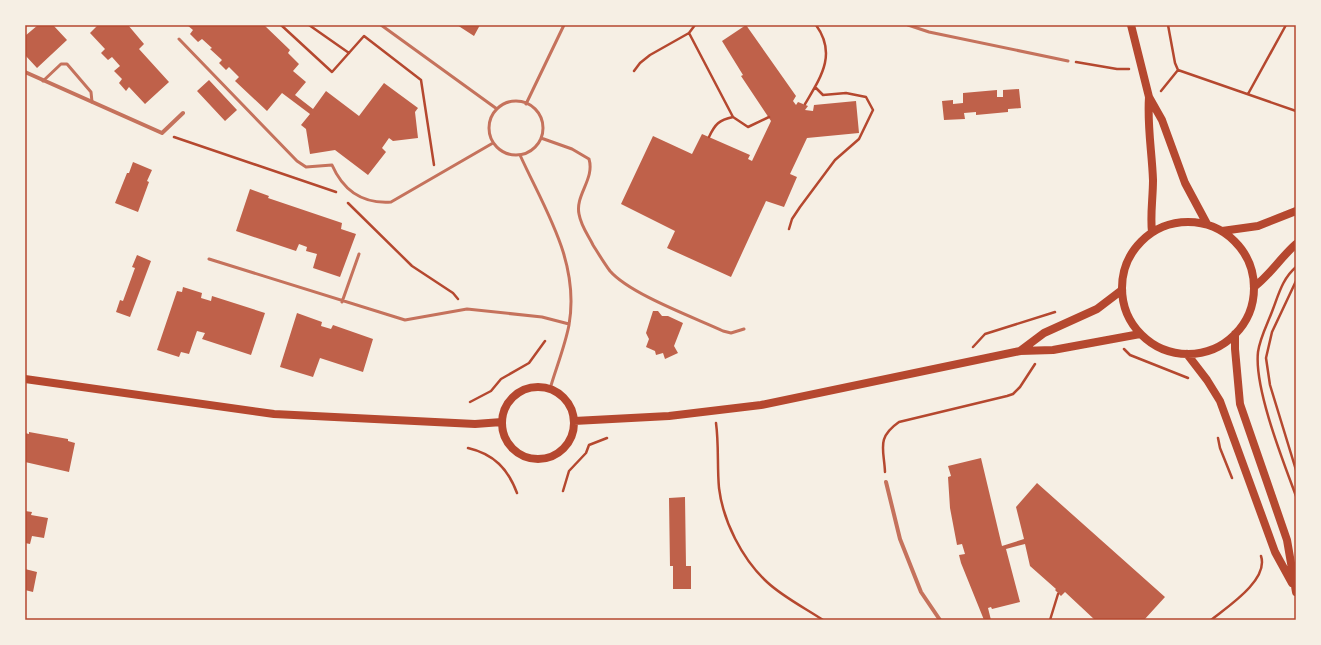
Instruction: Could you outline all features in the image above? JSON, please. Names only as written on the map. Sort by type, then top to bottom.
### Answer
[{"type":"main road","points":[[1132,25],[1141,69],[1149,97],[1162,120],[1185,183],[1207,224]]},
{"type":"main road","points":[[1149,97],[1148,122],[1153,178],[1150,221],[1152,232]]},
{"type":"main road","points":[[1222,231],[1258,226],[1296,211]]},
{"type":"main road","points":[[1179,222],[1207,224],[1222,231],[1235,241],[1245,255],[1252,270],[1254,287],[1249,313],[1235,334],[1221,345],[1204,352],[1187,354],[1170,351],[1154,344],[1140,334],[1131,321],[1124,306],[1122,290],[1125,267],[1136,248],[1152,232],[1179,222]]},
{"type":"main road","points":[[1254,287],[1263,281],[1284,254],[1296,244]]},
{"type":"main road","points":[[1020,351],[1044,333],[1097,309],[1122,290]]},
{"type":"main road","points":[[574,421],[669,416],[761,405],[1020,351],[1054,350],[1140,334]]},
{"type":"main road","points":[[1235,334],[1240,404],[1287,540],[1296,590]]},
{"type":"main road","points":[[1187,354],[1208,380],[1220,401],[1275,552],[1296,590]]},
{"type":"main road","points":[[25,380],[274,414],[475,424],[502,422]]},
{"type":"main road","points":[[538,387],[550,389],[559,394],[566,401],[571,410],[574,421],[573,432],[568,443],[560,451],[550,457],[539,459],[527,457],[513,448],[504,434],[502,422],[504,411],[509,401],[517,394],[527,389],[538,387]]},
{"type":"street","points":[[25,72],[162,134],[183,113]]},
{"type":"street","points":[[886,482],[902,545],[921,592],[940,620]]},
{"type":"lane","points":[[381,25],[498,109]]},
{"type":"lane","points":[[526,104],[564,25]]},
{"type":"lane","points":[[908,25],[924,31],[1068,61]]},
{"type":"lane","points":[[179,40],[297,161],[306,166],[332,165],[339,180],[346,188],[359,196],[377,202],[390,202],[493,143]]},
{"type":"lane","points":[[43,80],[61,64],[66,64],[91,92],[92,102]]},
{"type":"lane","points":[[515,102],[526,104],[538,113],[542,121],[541,138],[536,146],[529,152],[520,155],[510,155],[499,149],[493,143],[489,125],[492,116],[505,104],[515,102]]},
{"type":"lane","points":[[541,138],[572,149],[589,158],[591,171],[581,200],[579,212],[582,226],[610,271],[628,286],[641,293],[723,331],[731,333],[744,329]]},
{"type":"lane","points":[[520,155],[567,260],[571,290],[569,324],[550,389]]},
{"type":"lane","points":[[342,302],[359,254]]},
{"type":"lane","points":[[209,259],[342,302],[405,320],[467,309],[542,317],[569,324]]},
{"type":"path","points":[[280,25],[332,72],[364,36],[421,80],[435,176]]},
{"type":"path","points":[[309,25],[348,53]]},
{"type":"path","points":[[634,71],[640,63],[650,55],[689,33],[695,25]]},
{"type":"path","points":[[805,104],[815,87],[828,52],[821,32],[816,25]]},
{"type":"path","points":[[1168,25],[1175,63],[1178,70],[1296,111]]},
{"type":"path","points":[[1248,94],[1286,25]]},
{"type":"path","points":[[689,33],[733,117],[748,127],[769,117]]},
{"type":"path","points":[[1068,61],[1117,69],[1141,69]]},
{"type":"path","points":[[1160,92],[1178,70]]},
{"type":"path","points":[[789,229],[792,219],[800,207],[835,160],[860,139],[873,110],[866,97],[846,93],[823,95],[815,87]]},
{"type":"path","points":[[709,137],[715,124],[722,119],[733,117]]},
{"type":"path","points":[[162,134],[336,192],[412,266],[453,293],[467,309]]},
{"type":"path","points":[[1296,267],[1283,283],[1258,351],[1258,364],[1259,378],[1270,418],[1296,496]]},
{"type":"path","points":[[1296,281],[1272,332],[1266,362],[1270,385],[1296,470]]},
{"type":"path","points":[[958,365],[985,334],[1057,311]]},
{"type":"path","points":[[470,402],[490,391],[502,379],[529,362],[545,341]]},
{"type":"path","points":[[1120,346],[1130,355],[1181,374],[1192,380]]},
{"type":"path","points":[[886,482],[882,443],[892,426],[899,422],[1013,394],[1028,377],[1035,363]]},
{"type":"path","points":[[714,411],[718,437],[720,488],[728,522],[747,558],[767,582],[823,620]]},
{"type":"path","points":[[1218,435],[1220,448],[1235,484]]},
{"type":"path","points":[[563,491],[569,471],[586,453],[590,445],[607,438]]},
{"type":"path","points":[[468,448],[481,451],[498,462],[511,477],[517,493]]},
{"type":"path","points":[[1211,620],[1253,585],[1261,572],[1262,560],[1260,553]]},
{"type":"path","points":[[1051,619],[1058,594]]},
{"type":"building","points":[[38,25],[53,25],[67,40],[37,68],[25,55],[25,36]]},
{"type":"building","points":[[98,25],[128,25],[144,44],[139,49],[169,82],[145,104],[129,87],[126,91],[119,83],[122,79],[114,71],[120,66],[112,57],[108,60],[101,53],[105,49],[90,33]]},
{"type":"building","points":[[187,25],[264,25],[290,50],[288,53],[299,64],[293,71],[306,82],[295,95],[313,109],[326,91],[359,116],[384,83],[418,108],[415,112],[418,138],[393,141],[389,138],[382,148],[386,152],[368,175],[335,150],[310,154],[306,129],[301,125],[310,114],[282,93],[267,111],[235,81],[239,77],[229,67],[226,70],[219,63],[222,60],[210,49],[212,48],[202,39],[198,42],[190,34],[193,30]]},
{"type":"building","points":[[457,25],[480,25],[474,36]]},
{"type":"building","points":[[746,25],[796,96],[793,101],[796,105],[798,102],[808,106],[805,110],[813,111],[814,105],[856,101],[859,133],[807,138],[790,174],[797,177],[784,207],[766,201],[731,277],[667,248],[675,231],[621,204],[653,136],[692,154],[702,134],[750,155],[748,159],[752,161],[771,121],[741,76],[743,75],[722,41]]},
{"type":"building","points":[[209,80],[237,110],[225,121],[197,91]]},
{"type":"building","points":[[1019,89],[1021,108],[1008,109],[1008,112],[976,115],[976,112],[964,113],[965,119],[944,120],[942,101],[953,100],[953,104],[963,103],[963,93],[997,90],[997,97],[1003,97],[1003,90]]},
{"type":"building","points":[[133,162],[152,170],[147,181],[149,182],[138,212],[115,203]]},
{"type":"building","points":[[250,189],[269,196],[268,198],[342,223],[341,229],[356,234],[340,277],[313,268],[317,254],[306,251],[307,247],[299,244],[296,251],[236,231]]},
{"type":"building","points":[[137,255],[151,261],[130,317],[116,312],[120,300],[123,301],[135,268],[132,267]]},
{"type":"building","points":[[183,287],[202,293],[201,298],[211,301],[212,296],[265,313],[251,355],[202,339],[205,333],[197,331],[189,354],[181,352],[179,357],[157,350],[177,291],[182,292]]},
{"type":"building","points":[[653,311],[658,311],[662,316],[668,316],[683,323],[674,346],[678,353],[665,359],[663,353],[656,355],[655,351],[646,347],[649,339],[646,333]]},
{"type":"building","points":[[297,313],[322,322],[321,326],[331,329],[333,325],[373,339],[363,372],[320,358],[313,377],[280,367]]},
{"type":"building","points":[[29,432],[68,439],[68,441],[75,443],[69,472],[25,462],[25,433],[29,434]]},
{"type":"building","points":[[981,458],[1002,546],[1024,539],[1016,507],[1037,483],[1165,597],[1144,620],[1095,620],[1065,592],[1061,596],[1055,590],[1056,589],[1030,566],[1025,544],[1006,549],[1020,602],[992,609],[991,607],[988,608],[991,620],[984,620],[961,563],[959,555],[965,554],[962,544],[957,545],[950,508],[948,477],[951,476],[948,466]]},
{"type":"building","points":[[685,497],[686,566],[691,566],[691,589],[673,589],[673,566],[670,566],[669,498]]},
{"type":"building","points":[[25,511],[32,512],[31,515],[48,518],[44,538],[32,536],[30,544],[25,543]]},
{"type":"building","points":[[25,569],[37,572],[33,592],[25,590]]}]
